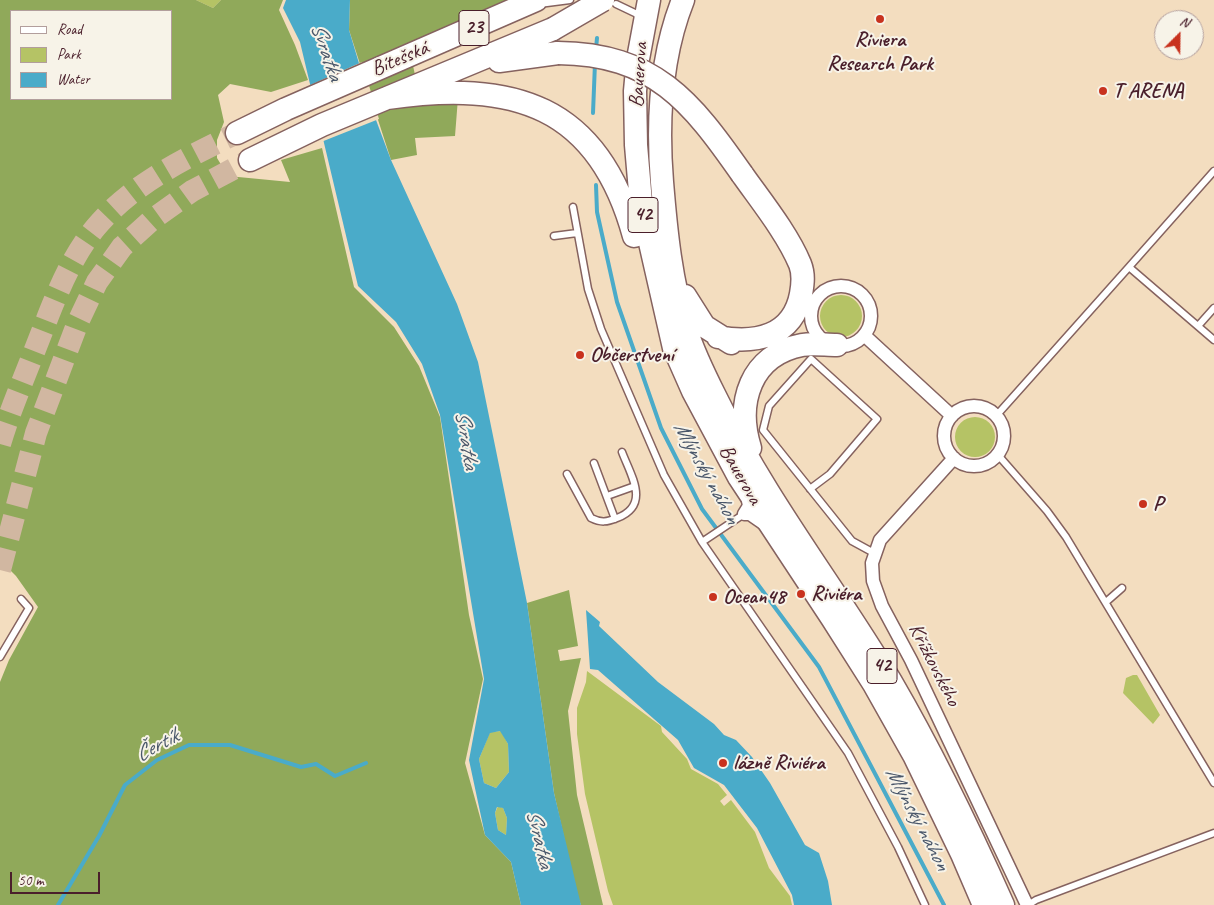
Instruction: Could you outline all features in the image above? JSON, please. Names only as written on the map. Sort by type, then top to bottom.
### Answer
[{"type":"highway","name":"Bauerova","points":[[649,0],[643,28],[635,91],[636,145],[641,202],[674,348],[689,382],[746,473],[780,539],[869,676],[914,755],[962,854],[984,905]]},
{"type":"highway","name":"Bauerova","points":[[673,273],[665,221],[660,156],[660,97],[675,19],[683,0]]},
{"type":"highway","name":"42","points":[[668,55],[694,0]]},
{"type":"highway","name":"23","points":[[418,90],[452,71],[553,29],[610,2]]},
{"type":"highway","name":"Bítešská","points":[[237,133],[286,109],[531,3]]},
{"type":"highway","points":[[452,71],[507,59],[558,53],[610,58],[635,67],[660,81],[698,114],[774,220],[808,263],[817,285],[813,307],[784,340],[768,346],[751,349],[739,347],[718,337],[704,326],[689,305],[673,273]]},
{"type":"highway","name":"Bítešská","points":[[250,160],[293,138],[388,98],[418,90]]},
{"type":"highway","points":[[418,90],[466,92],[512,98],[534,105],[552,115],[589,146],[607,168],[620,195],[641,260],[674,348]]},
{"type":"highway","points":[[718,337],[739,341],[775,333],[787,323],[795,312],[800,301],[803,272],[774,220]]},
{"type":"highway","name":"42","points":[[673,273],[686,328],[699,364],[737,441],[746,473],[845,607],[896,690],[928,746],[1003,905]]},
{"type":"highway","points":[[746,473],[745,396],[750,383],[764,365],[780,352],[801,345],[837,345]]},
{"type":"street","points":[[841,286],[851,287],[860,292],[870,308],[871,318],[864,335],[847,345],[837,345],[821,337],[815,330],[813,307],[826,290],[841,286]]},
{"type":"street","points":[[864,335],[952,416]]},
{"type":"street","points":[[979,407],[996,416],[1004,434],[1004,443],[998,455],[984,464],[974,466],[954,458],[946,443],[945,434],[952,416],[960,410],[979,407]]},
{"type":"street","name":"Křížkovského","points":[[954,458],[896,520],[880,540],[874,553],[873,581],[882,606],[911,660],[1028,905]]},
{"type":"street","points":[[746,473],[749,506],[744,514],[758,519],[780,539]]},
{"type":"lane","points":[[531,3],[570,0]]},
{"type":"lane","points":[[610,2],[636,14],[643,28]]},
{"type":"lane","points":[[996,416],[1214,170]]},
{"type":"lane","points":[[573,207],[588,289],[601,329],[664,475],[702,542],[848,753],[898,847],[925,905]]},
{"type":"lane","points":[[554,236],[577,232]]},
{"type":"lane","points":[[1129,267],[1214,340]]},
{"type":"lane","points":[[1198,326],[1214,308]]},
{"type":"lane","points":[[810,489],[830,474],[877,419],[811,359],[769,406],[763,430],[810,489],[852,541],[874,553]]},
{"type":"lane","points":[[567,474],[591,518],[607,522],[629,514],[636,502],[637,491],[622,452]]},
{"type":"lane","points":[[998,455],[1048,511],[1106,602],[1214,783]]},
{"type":"lane","points":[[594,463],[616,519]]},
{"type":"lane","points":[[607,496],[635,486]]},
{"type":"lane","points":[[702,542],[744,514]]},
{"type":"lane","points":[[1106,602],[1122,588]]},
{"type":"lane","points":[[0,656],[29,608],[21,599]]},
{"type":"lane","points":[[1028,905],[1036,900],[1214,832]]},
{"type":"green space","points":[[0,0],[196,0],[213,8],[221,0],[283,0],[279,10],[308,80],[271,92],[230,84],[218,95],[224,122],[217,140],[217,158],[228,176],[290,182],[281,160],[322,148],[354,287],[394,327],[419,366],[440,417],[469,615],[483,679],[465,763],[485,835],[511,862],[521,905],[0,905],[0,682],[9,660],[38,607],[16,576],[0,560]]},
{"type":"green space","points":[[196,0],[221,0],[213,8]]},
{"type":"green space","points":[[350,0],[511,0],[408,43],[421,102],[458,98],[455,136],[415,138],[417,155],[391,160],[349,30]]},
{"type":"green space","points":[[841,295],[856,301],[862,316],[856,331],[841,337],[826,331],[820,316],[826,301]]},
{"type":"green space","points":[[979,417],[986,420],[992,426],[995,437],[994,445],[986,454],[979,457],[971,457],[964,454],[956,445],[955,433],[958,426],[967,418]]},
{"type":"green space","points":[[569,590],[578,646],[558,650],[560,661],[581,658],[568,711],[577,795],[603,905],[581,905],[577,895],[554,793],[527,603]]},
{"type":"green space","points":[[587,671],[661,726],[662,732],[687,759],[691,769],[718,784],[727,795],[720,801],[724,806],[731,800],[755,832],[769,868],[790,896],[792,905],[613,905],[585,794],[577,734],[577,708],[586,682]]},
{"type":"green space","points":[[1137,675],[1160,715],[1153,724],[1123,693],[1126,678]]},
{"type":"green space","points":[[501,731],[508,744],[509,772],[496,788],[484,783],[479,759],[490,732]]},
{"type":"green space","points":[[498,806],[503,808],[507,818],[506,835],[498,830],[495,813]]},
{"type":"water","name":"Svratka","points":[[286,0],[350,0],[349,30],[376,120],[391,160],[457,304],[478,362],[527,603],[554,793],[581,905],[521,905],[511,862],[485,835],[469,760],[484,679],[440,415],[422,364],[396,322],[358,286],[300,42],[283,8]],"holes":[[[500,731],[508,744],[509,772],[496,788],[484,783],[479,759],[490,733]],[[497,807],[503,808],[507,818],[506,835],[498,830],[495,813]]]},
{"type":"water","name":"lázně Riviéra","points":[[586,610],[600,622],[599,626],[658,682],[714,724],[724,735],[736,740],[752,757],[770,783],[805,845],[819,853],[828,881],[832,905],[794,905],[792,895],[757,828],[724,785],[694,768],[678,740],[598,670],[590,669]]},
{"type":"pier","points":[[362,62],[379,119],[321,142],[308,86]]},
{"type":"waterway","name":"Mlýnský náhon","points":[[596,49],[597,38]]},
{"type":"waterway","name":"Mlýnský náhon","points":[[593,113],[595,63]]},
{"type":"waterway","name":"Mlýnský náhon","points":[[596,185],[597,212],[617,302],[661,428],[702,509],[819,667],[944,905]]},
{"type":"waterway","name":"Čertík","points":[[58,905],[99,836],[125,785],[157,760],[189,745],[230,745],[301,767],[316,764],[335,776],[366,763]]},
{"type":"tunnel","points":[[0,444],[7,421],[60,287],[85,241],[126,197],[180,162],[237,133]]},
{"type":"tunnel","points":[[0,570],[36,433],[78,322],[97,282],[122,247],[153,219],[192,191],[250,160]]},
{"type":"place","name":"Riviera Research Park","points":[[880,19]]},
{"type":"place","name":"T ARENA","points":[[1103,91]]},
{"type":"place","name":"Občerstvení","points":[[580,355]]},
{"type":"place","name":"P","points":[[1143,504]]},
{"type":"place","name":"Riviéra","points":[[801,594]]},
{"type":"place","name":"Ocean48","points":[[713,597]]},
{"type":"place","name":"lázně Riviéra","points":[[723,763]]}]
